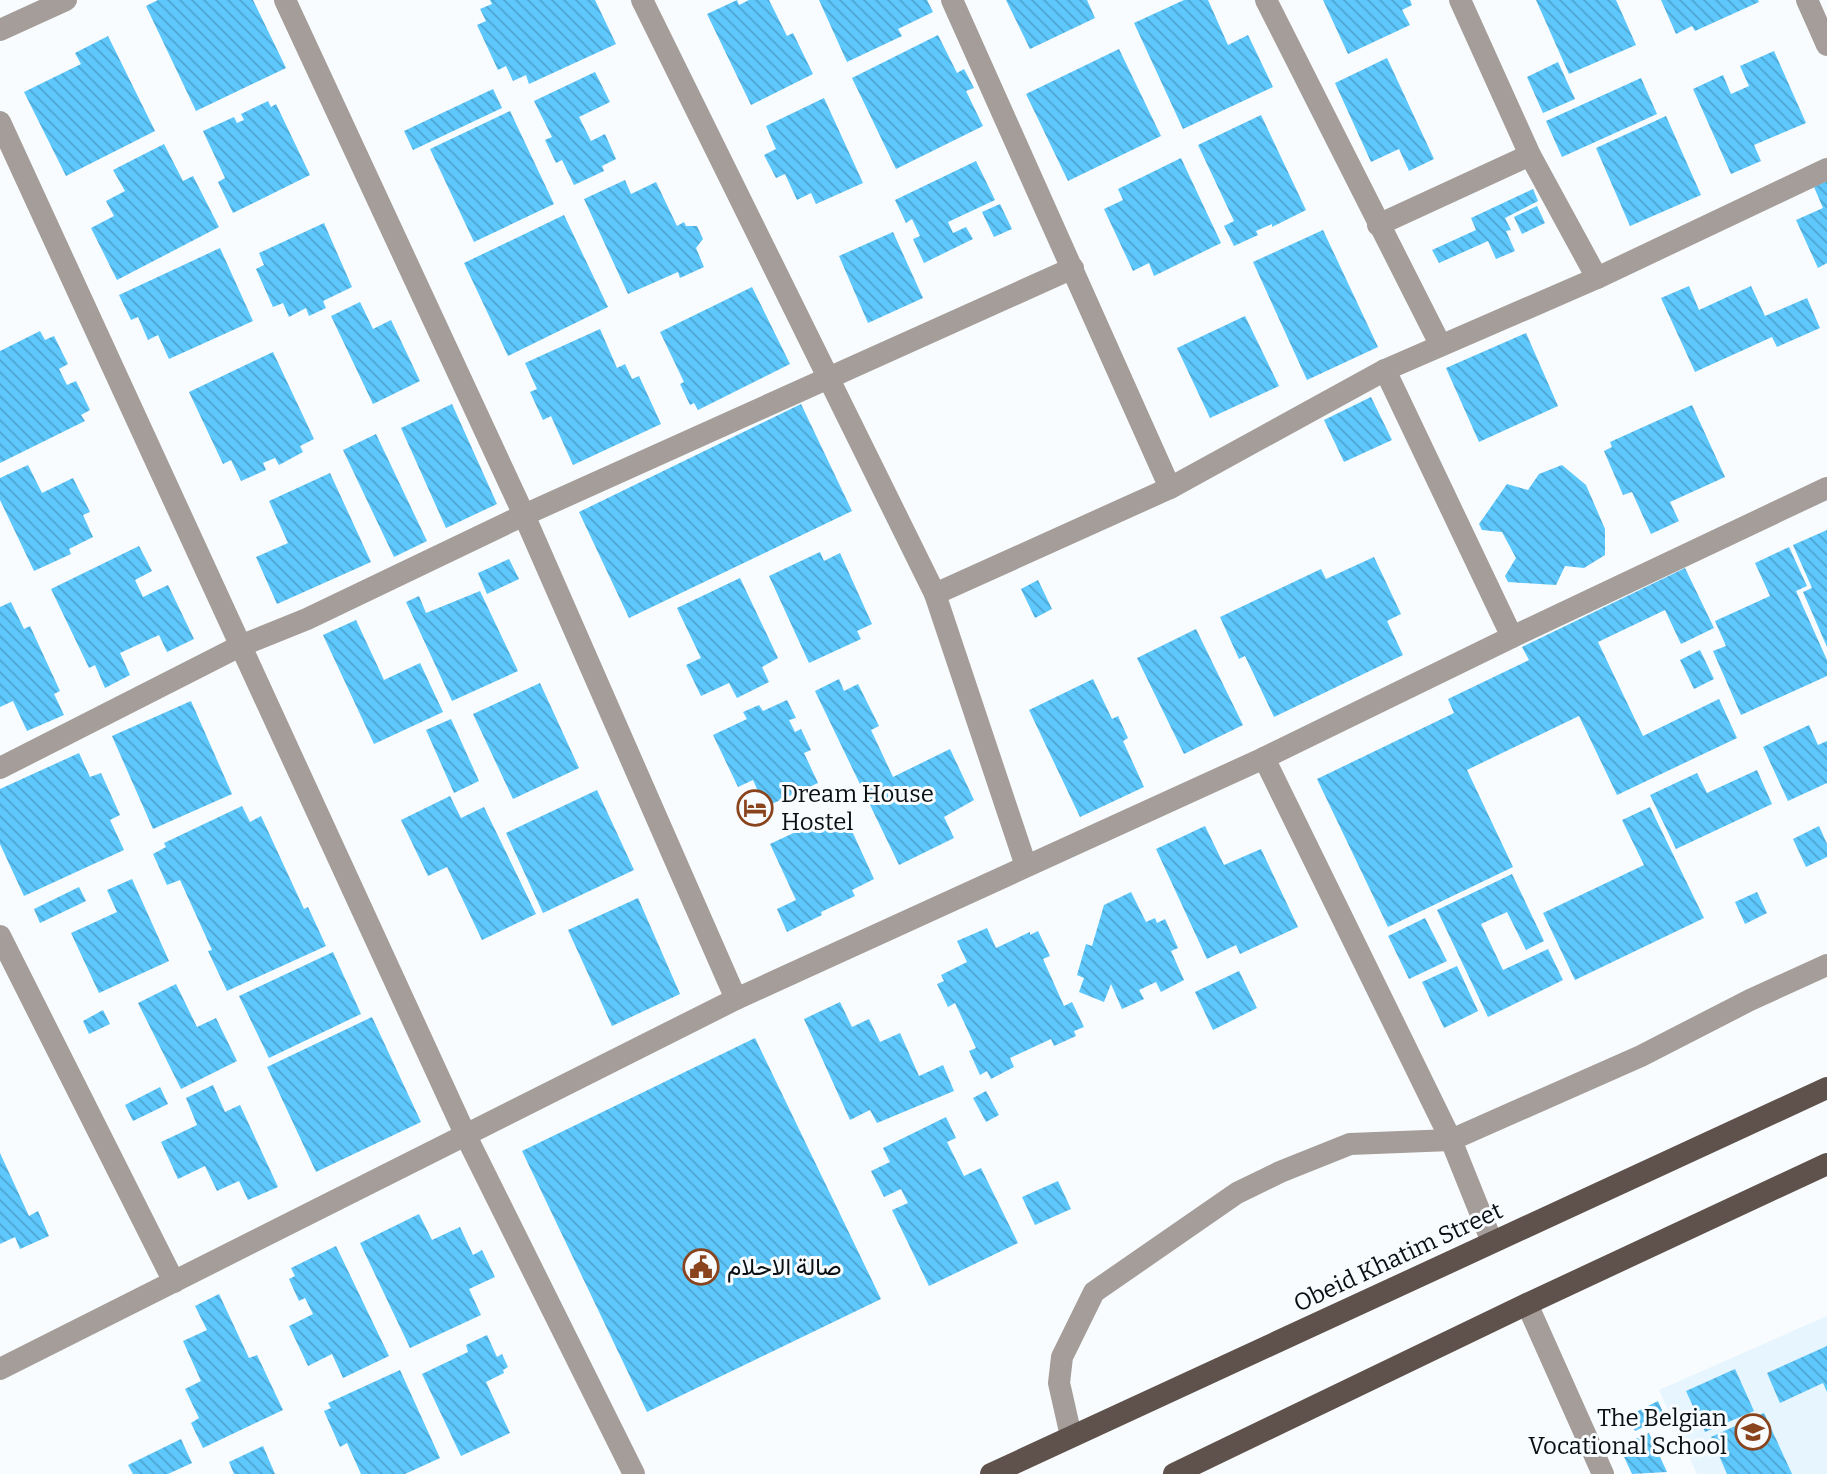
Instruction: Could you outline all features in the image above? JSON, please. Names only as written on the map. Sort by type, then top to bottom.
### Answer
[{"type":"main road","name":"Obeid Khatim Street","points":[[991,1474],[1827,1088]]},
{"type":"main road","points":[[1174,1474],[1827,1164]]},
{"type":"street","points":[[0,30],[66,0]]},
{"type":"street","points":[[285,0],[524,515],[736,999]]},
{"type":"street","points":[[642,0],[935,594],[1026,866]]},
{"type":"street","points":[[952,0],[1170,488]]},
{"type":"street","points":[[1266,0],[1440,344]]},
{"type":"street","points":[[1460,0],[1530,155],[1597,278]]},
{"type":"street","points":[[1807,0],[1827,45]]},
{"type":"street","points":[[0,122],[466,1136],[634,1474]]},
{"type":"street","points":[[1378,225],[1530,155]]},
{"type":"street","points":[[935,594],[1170,488],[1385,370],[1597,278],[1827,169]]},
{"type":"street","points":[[0,768],[240,646],[307,619],[524,515],[1073,268]]},
{"type":"street","points":[[1385,370],[1512,637]]},
{"type":"street","points":[[0,1369],[736,999],[1264,758],[1827,488]]},
{"type":"street","points":[[1264,758],[1451,1140],[1492,1242]]},
{"type":"street","points":[[0,936],[174,1282]]},
{"type":"street","points":[[1071,1436],[1059,1383],[1062,1357],[1094,1292],[1237,1193],[1350,1144],[1451,1140],[1641,1056],[1750,1000],[1827,965]]},
{"type":"street","points":[[1527,1304],[1603,1474]]},
{"type":"shaded area","name":"The Belgian Vocational School","points":[[1827,1316],[1827,1474],[1697,1474],[1659,1390]]},
{"type":"building","points":[[158,0],[253,0],[286,68],[196,111],[146,6]]},
{"type":"building","points":[[490,0],[595,0],[616,44],[529,84],[526,75],[513,81],[506,66],[498,70],[477,25],[486,21],[480,9],[492,4]]},
{"type":"building","points":[[737,0],[739,5],[749,0],[769,0],[787,36],[793,33],[813,74],[751,105],[707,14]]},
{"type":"building","points":[[819,0],[927,0],[933,12],[898,29],[902,36],[847,62]]},
{"type":"building","points":[[1006,0],[1087,0],[1095,18],[1030,49]]},
{"type":"building","points":[[1184,0],[1208,0],[1228,45],[1248,35],[1273,87],[1183,129],[1134,23]]},
{"type":"building","points":[[1323,0],[1410,0],[1412,5],[1402,10],[1410,25],[1348,54]]},
{"type":"building","points":[[1536,0],[1616,0],[1636,45],[1569,74]]},
{"type":"building","points":[[1661,0],[1759,2],[1695,31],[1692,26],[1676,34]]},
{"type":"building","points":[[938,35],[957,73],[964,69],[974,88],[966,91],[983,126],[896,169],[852,78]]},
{"type":"building","points":[[108,36],[155,131],[66,176],[24,92],[81,64],[75,53]]},
{"type":"building","points":[[1119,49],[1161,136],[1068,181],[1026,94]]},
{"type":"building","points":[[1774,51],[1806,123],[1754,145],[1761,161],[1731,174],[1693,89],[1723,75],[1731,94],[1749,86],[1740,66]]},
{"type":"building","points":[[1387,58],[1434,159],[1409,171],[1399,149],[1371,162],[1335,83]]},
{"type":"building","points":[[1558,62],[1575,99],[1543,113],[1527,77]]},
{"type":"building","points":[[595,72],[610,102],[579,117],[591,141],[605,134],[616,159],[602,166],[604,171],[574,185],[562,160],[556,163],[545,140],[552,137],[534,101]]},
{"type":"building","points":[[1641,78],[1657,114],[1562,157],[1546,121]]},
{"type":"building","points":[[493,89],[502,108],[413,150],[404,131]]},
{"type":"building","points":[[824,98],[863,183],[816,204],[811,193],[797,200],[785,174],[776,178],[764,155],[776,149],[766,126]]},
{"type":"building","points":[[268,101],[271,107],[276,104],[310,175],[233,213],[218,182],[225,178],[203,131],[234,117],[237,123],[244,120],[241,114]]},
{"type":"building","points":[[510,111],[554,204],[474,242],[430,149]]},
{"type":"building","points":[[1261,115],[1306,210],[1272,227],[1272,224],[1256,231],[1258,235],[1234,246],[1224,226],[1234,221],[1198,145]]},
{"type":"building","points":[[1666,116],[1701,195],[1630,226],[1596,148]]},
{"type":"building","points":[[164,144],[183,181],[193,176],[219,227],[117,280],[91,228],[114,216],[106,201],[125,191],[113,170]]},
{"type":"building","points":[[1181,158],[1221,243],[1154,276],[1149,263],[1133,271],[1104,209],[1123,200],[1118,189]]},
{"type":"building","points":[[976,161],[995,200],[948,222],[953,233],[966,227],[973,239],[924,263],[913,239],[920,236],[912,219],[906,223],[895,200]]},
{"type":"building","points":[[625,180],[631,194],[656,182],[677,226],[684,222],[686,226],[697,226],[703,239],[696,248],[704,267],[680,278],[678,272],[628,294],[584,199]]},
{"type":"building","points":[[1827,181],[1827,263],[1818,268],[1796,220],[1823,208],[1814,187]]},
{"type":"building","points":[[1533,189],[1538,201],[1505,218],[1511,230],[1506,231],[1515,251],[1496,259],[1488,241],[1439,263],[1432,250],[1476,230],[1471,218]]},
{"type":"building","points":[[1000,204],[1012,229],[994,237],[982,212]]},
{"type":"building","points":[[1537,206],[1545,223],[1522,234],[1514,217]]},
{"type":"building","points":[[564,215],[608,307],[508,356],[464,263]]},
{"type":"building","points":[[324,223],[352,287],[323,301],[326,308],[309,316],[306,308],[289,317],[283,303],[273,307],[256,269],[264,265],[259,253]]},
{"type":"building","points":[[1323,230],[1378,347],[1307,380],[1253,262]]},
{"type":"building","points":[[893,232],[923,298],[868,323],[839,256]]},
{"type":"building","points":[[220,248],[253,321],[169,359],[158,335],[148,340],[138,317],[131,320],[119,295]]},
{"type":"building","points":[[1689,286],[1699,310],[1751,286],[1765,316],[1807,298],[1820,328],[1777,347],[1772,337],[1695,372],[1661,298]]},
{"type":"building","points":[[752,287],[790,364],[698,410],[694,403],[690,405],[680,384],[684,382],[660,332]]},
{"type":"building","points":[[360,302],[373,329],[391,320],[420,381],[373,404],[331,316]]},
{"type":"building","points":[[1245,316],[1279,386],[1210,418],[1177,348]]},
{"type":"building","points":[[600,329],[617,368],[625,364],[632,379],[639,376],[661,424],[573,465],[551,416],[543,420],[530,392],[537,389],[525,363]]},
{"type":"building","points":[[40,331],[45,340],[54,336],[68,364],[59,369],[67,385],[76,381],[90,410],[81,415],[85,421],[0,463],[0,351]]},
{"type":"building","points":[[1526,333],[1558,406],[1479,442],[1446,368]]},
{"type":"building","points":[[273,352],[314,439],[300,446],[303,452],[279,465],[275,458],[263,463],[266,470],[241,481],[231,460],[223,464],[189,392]]},
{"type":"building","points":[[1371,397],[1392,440],[1344,462],[1324,420]]},
{"type":"building","points":[[452,404],[497,504],[446,528],[401,428]]},
{"type":"building","points":[[801,404],[852,511],[629,618],[579,512]]},
{"type":"building","points":[[1692,405],[1725,477],[1670,502],[1679,521],[1651,534],[1632,492],[1623,495],[1604,451],[1612,447],[1610,442]]},
{"type":"building","points":[[376,434],[427,541],[394,557],[343,450]]},
{"type":"building","points":[[28,465],[42,493],[73,478],[90,512],[83,515],[93,537],[69,549],[71,554],[34,571],[0,500],[0,478]]},
{"type":"building","points":[[1562,465],[1586,485],[1605,529],[1605,555],[1584,568],[1565,566],[1556,585],[1508,582],[1505,576],[1516,558],[1502,532],[1482,530],[1479,524],[1507,484],[1528,490],[1539,474]]},
{"type":"building","points":[[330,473],[371,562],[277,604],[256,557],[288,543],[269,501]]},
{"type":"building","points":[[1827,530],[1827,647],[1803,592],[1812,588],[1793,545]]},
{"type":"building","points":[[139,546],[152,571],[135,580],[143,597],[168,585],[194,639],[167,652],[159,635],[120,653],[130,675],[105,688],[95,665],[89,668],[51,589]]},
{"type":"building","points":[[1789,547],[1807,586],[1796,591],[1827,660],[1827,676],[1741,715],[1713,651],[1726,646],[1715,621],[1770,596],[1755,563]]},
{"type":"building","points":[[820,552],[824,561],[840,553],[872,624],[857,631],[861,639],[809,663],[769,576]]},
{"type":"building","points":[[1374,557],[1401,614],[1387,621],[1403,655],[1274,717],[1245,656],[1239,659],[1220,617],[1321,569],[1326,579]]},
{"type":"building","points":[[509,559],[519,579],[487,594],[478,573]]},
{"type":"building","points":[[1685,568],[1714,628],[1681,644],[1665,610],[1598,642],[1643,736],[1719,699],[1737,738],[1617,795],[1579,716],[1467,770],[1513,867],[1388,927],[1317,779],[1454,713],[1448,699],[1529,660],[1522,647]]},
{"type":"building","points":[[740,578],[778,658],[762,667],[769,682],[737,698],[729,683],[701,696],[686,665],[701,658],[677,608]]},
{"type":"building","points":[[1038,580],[1052,609],[1035,618],[1021,589]]},
{"type":"building","points":[[480,591],[518,671],[452,701],[406,602],[419,596],[426,613]]},
{"type":"building","points":[[11,602],[24,629],[30,626],[60,691],[54,694],[64,715],[27,731],[13,701],[0,707],[0,607]]},
{"type":"building","points":[[356,620],[384,680],[420,663],[443,712],[374,744],[323,635]]},
{"type":"building","points":[[1196,629],[1243,725],[1184,754],[1137,658]]},
{"type":"building","points":[[1700,650],[1714,679],[1694,689],[1680,660]]},
{"type":"building","points":[[839,679],[844,691],[858,684],[879,726],[871,730],[893,777],[950,749],[974,800],[944,817],[954,838],[899,865],[815,691]]},
{"type":"building","points":[[1093,679],[1112,719],[1118,716],[1128,738],[1123,741],[1144,787],[1080,817],[1029,710]]},
{"type":"building","points":[[540,683],[579,768],[513,799],[473,714]]},
{"type":"building","points":[[787,700],[796,718],[789,720],[795,732],[801,729],[811,750],[804,753],[818,783],[765,807],[753,780],[738,787],[713,735],[747,719],[743,712],[759,705],[763,711]]},
{"type":"building","points":[[191,701],[232,794],[153,829],[112,736]]},
{"type":"building","points":[[451,719],[479,781],[454,793],[426,730]]},
{"type":"building","points":[[1809,725],[1818,745],[1827,741],[1827,783],[1788,801],[1763,747]]},
{"type":"building","points":[[79,753],[90,777],[101,773],[120,815],[110,820],[124,850],[24,896],[0,844],[0,789]]},
{"type":"building","points":[[1757,770],[1772,804],[1676,849],[1650,795],[1697,773],[1707,793]]},
{"type":"building","points":[[597,790],[634,870],[543,913],[506,833]]},
{"type":"building","points":[[450,796],[461,818],[484,807],[536,914],[482,940],[447,867],[428,876],[401,820]]},
{"type":"building","points":[[242,806],[250,822],[261,816],[304,909],[308,907],[326,946],[227,991],[180,880],[167,885],[153,854],[166,847],[164,843]]},
{"type":"building","points":[[1650,807],[1704,918],[1575,980],[1543,913],[1644,865],[1622,820]]},
{"type":"building","points":[[846,818],[874,879],[852,890],[855,896],[787,932],[777,909],[796,900],[770,844],[819,821],[823,829]]},
{"type":"building","points":[[1205,826],[1224,865],[1261,849],[1298,927],[1240,954],[1236,945],[1207,959],[1156,849]]},
{"type":"building","points":[[1819,826],[1827,844],[1827,857],[1806,867],[1793,839]]},
{"type":"building","points":[[1512,874],[1544,941],[1526,950],[1507,912],[1481,924],[1503,970],[1548,949],[1563,980],[1488,1017],[1437,910]]},
{"type":"building","points":[[132,879],[169,961],[99,993],[71,933],[117,912],[107,890]]},
{"type":"building","points":[[79,887],[86,901],[40,923],[34,909]]},
{"type":"building","points":[[1131,892],[1146,922],[1155,918],[1157,923],[1165,919],[1178,948],[1171,951],[1184,980],[1161,992],[1156,982],[1139,990],[1144,999],[1122,1009],[1111,984],[1104,1002],[1079,992],[1084,978],[1077,975],[1086,944],[1092,946],[1104,905]]},
{"type":"building","points":[[1757,892],[1767,913],[1745,924],[1735,902]]},
{"type":"building","points":[[638,898],[680,994],[612,1026],[568,930]]},
{"type":"building","points":[[1425,918],[1447,961],[1409,979],[1388,936]]},
{"type":"building","points":[[987,928],[996,948],[1038,931],[1050,956],[1043,959],[1064,1006],[1072,1002],[1084,1027],[1074,1031],[1076,1036],[1054,1046],[1051,1039],[1010,1058],[1014,1067],[991,1079],[987,1071],[980,1075],[969,1051],[976,1048],[955,1003],[948,1007],[937,984],[944,981],[941,975],[967,962],[957,941]]},
{"type":"building","points":[[333,952],[361,1014],[269,1058],[239,996]]},
{"type":"building","points":[[1457,966],[1478,1011],[1444,1028],[1422,982]]},
{"type":"building","points":[[1239,971],[1257,1008],[1213,1030],[1195,992]]},
{"type":"building","points":[[176,984],[197,1027],[216,1018],[237,1061],[181,1089],[138,1003]]},
{"type":"building","points":[[840,1002],[852,1027],[869,1019],[880,1042],[900,1033],[919,1076],[943,1065],[954,1091],[877,1123],[870,1110],[850,1120],[804,1019]]},
{"type":"building","points":[[103,1010],[110,1024],[89,1034],[83,1021]]},
{"type":"building","points":[[372,1017],[421,1122],[316,1172],[267,1067]]},
{"type":"building","points":[[755,1038],[881,1299],[647,1412],[522,1151]]},
{"type":"building","points":[[213,1085],[225,1112],[240,1105],[278,1187],[248,1200],[239,1181],[217,1191],[205,1166],[178,1179],[161,1142],[197,1125],[186,1098]]},
{"type":"building","points":[[160,1087],[168,1104],[133,1121],[125,1105]]},
{"type":"building","points":[[986,1091],[999,1115],[986,1122],[973,1098]]},
{"type":"building","points":[[946,1117],[956,1138],[947,1142],[964,1176],[981,1168],[1018,1243],[929,1286],[892,1210],[908,1203],[901,1189],[884,1197],[871,1171],[890,1162],[883,1148]]},
{"type":"building","points":[[0,1153],[29,1216],[38,1211],[49,1236],[20,1249],[15,1237],[0,1244]]},
{"type":"building","points":[[1058,1181],[1071,1209],[1035,1225],[1022,1197]]},
{"type":"building","points":[[419,1214],[432,1240],[460,1227],[473,1255],[482,1250],[495,1277],[469,1289],[481,1315],[410,1348],[360,1243]]},
{"type":"building","points":[[336,1246],[389,1356],[343,1378],[332,1354],[308,1366],[289,1326],[313,1314],[305,1298],[299,1301],[289,1279],[295,1276],[291,1268]]},
{"type":"building","points":[[219,1294],[249,1358],[257,1355],[283,1410],[203,1448],[191,1423],[199,1418],[185,1389],[201,1381],[183,1341],[207,1330],[195,1306]]},
{"type":"building","points":[[487,1335],[497,1357],[502,1354],[508,1367],[503,1370],[504,1373],[486,1382],[510,1433],[461,1456],[422,1374],[468,1352],[466,1345]]},
{"type":"building","points":[[1827,1346],[1827,1392],[1823,1383],[1780,1403],[1767,1373]]},
{"type":"building","points":[[1735,1369],[1754,1411],[1705,1432],[1686,1391]]},
{"type":"building","points":[[400,1370],[440,1458],[405,1474],[361,1474],[347,1443],[340,1447],[324,1411],[331,1408],[328,1403]]},
{"type":"building","points":[[1658,1401],[1665,1417],[1635,1431],[1628,1416]]},
{"type":"building","points":[[1764,1413],[1792,1474],[1727,1474],[1711,1437]]},
{"type":"building","points":[[1649,1433],[1667,1472],[1632,1474],[1619,1446]]},
{"type":"building","points":[[181,1439],[192,1463],[168,1474],[133,1474],[128,1465]]},
{"type":"building","points":[[263,1446],[275,1474],[234,1474],[229,1462]]},
{"type":"place","name":"Dream House Hostel","points":[[755,808]]},
{"type":"place","name":"صالة الاحلام","points":[[701,1267]]},
{"type":"place","name":"The Belgian Vocational School","points":[[1753,1432]]}]
